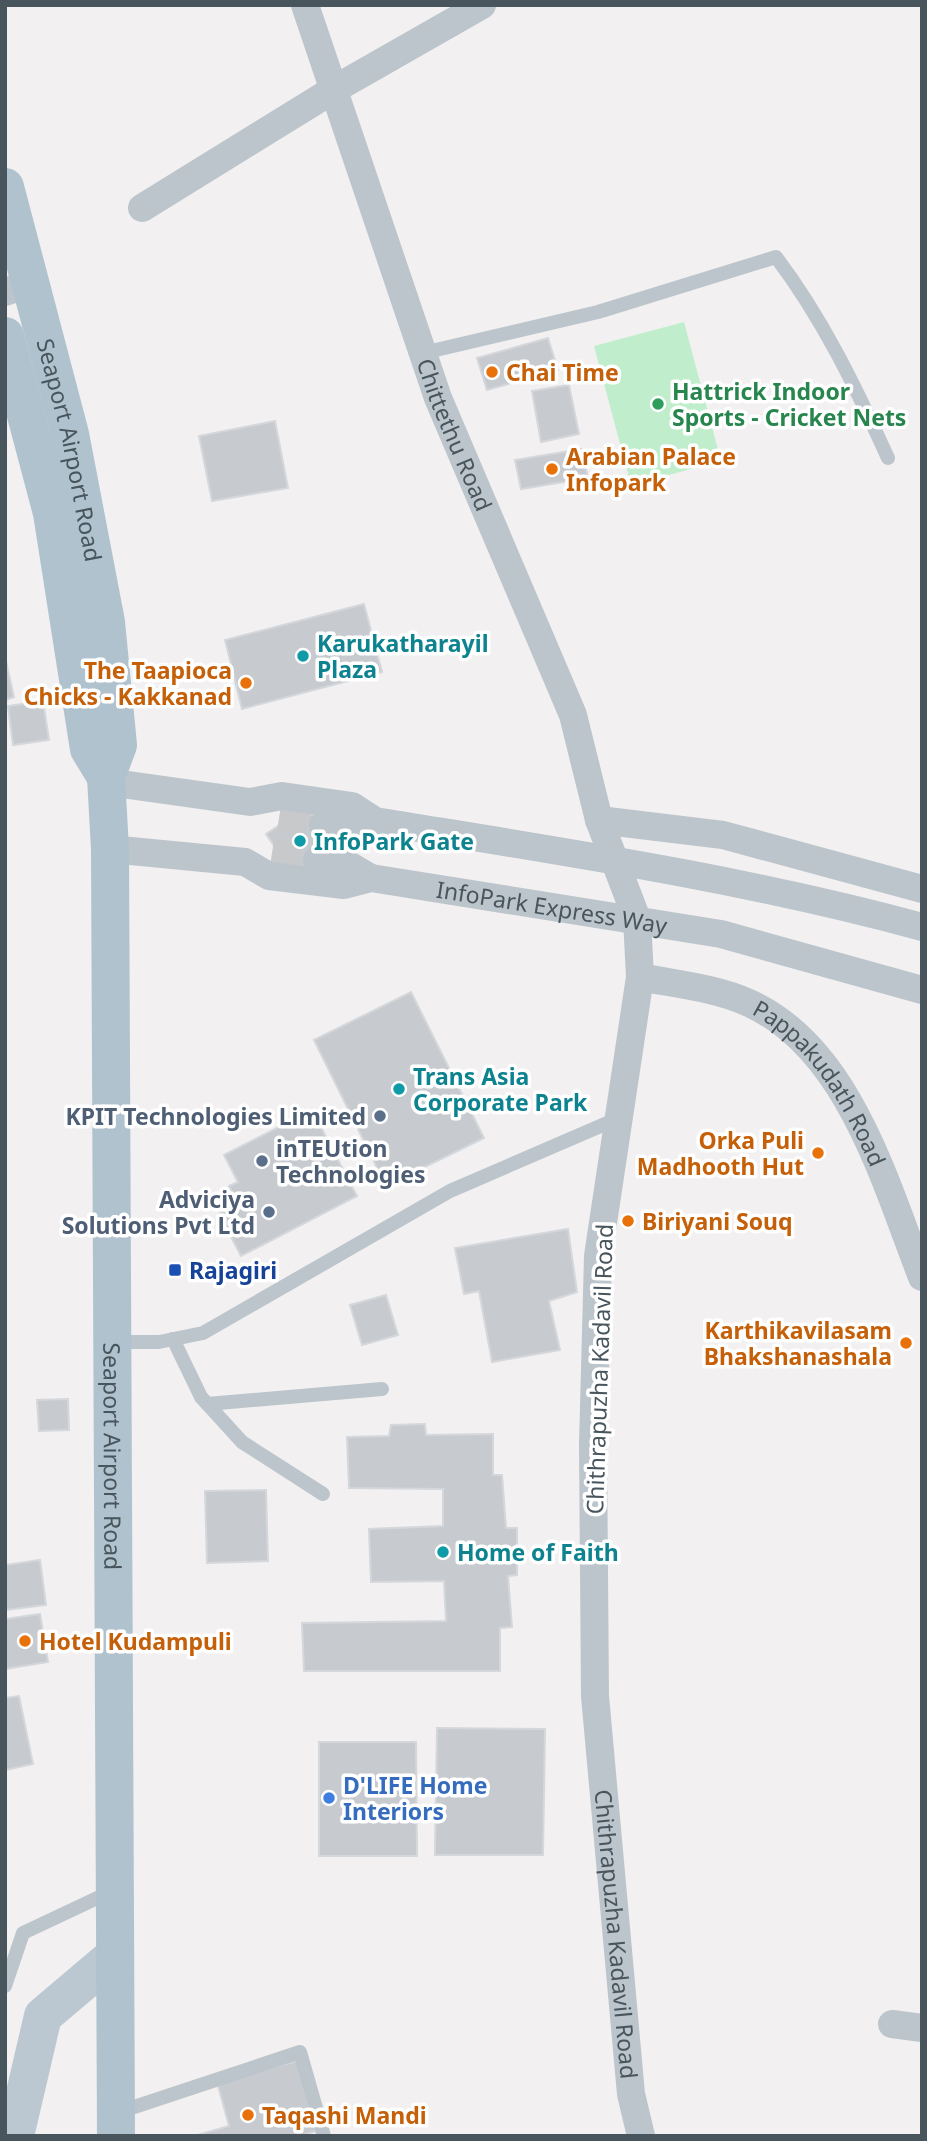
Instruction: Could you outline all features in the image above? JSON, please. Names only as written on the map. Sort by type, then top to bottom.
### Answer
[{"type":"main road","name":"Seaport Airport Road","points":[[5,187],[19,288],[70,434],[106,622],[118,745],[107,779],[110,849],[116,2124]]},
{"type":"main road","points":[[5,336],[52,513],[89,749],[107,779]]},
{"type":"street","name":"Chittethu Road","points":[[305,5],[438,398],[573,715],[598,820],[613,860]]},
{"type":"street","points":[[142,208],[333,90],[482,5]]},
{"type":"street","points":[[107,779],[250,802],[282,796],[352,806],[375,821],[613,860],[821,900],[922,927]]},
{"type":"street","points":[[250,802],[279,818]]},
{"type":"street","points":[[598,820],[723,835],[922,889]]},
{"type":"street","points":[[323,825],[349,829],[375,821]]},
{"type":"street","name":"InfoPark Express Way","points":[[110,849],[245,862],[269,876],[344,885],[371,878],[637,919],[720,934],[922,990]]},
{"type":"street","points":[[245,862],[272,853]]},
{"type":"street","points":[[317,860],[347,864],[371,878]]},
{"type":"street","name":"Chithrapuzha Kadavil Road","points":[[613,860],[637,919],[640,976],[598,1256],[593,1445],[595,1696],[631,2094],[641,2136]]},
{"type":"street","name":"Pappakudath Road","points":[[640,976],[748,1003],[795,1030],[835,1077],[878,1165],[922,1277]]},
{"type":"street","points":[[15,2136],[43,2016],[115,1955]]},
{"type":"street","points":[[892,2024],[922,2028]]},
{"type":"lane","points":[[423,353],[598,312],[776,257],[799,287],[829,338],[888,458]]},
{"type":"lane","points":[[113,1342],[173,1339],[214,1327],[450,1191],[619,1118]]},
{"type":"lane","points":[[173,1339],[207,1404],[242,1442],[323,1494]]},
{"type":"lane","points":[[207,1404],[382,1389]]},
{"type":"lane","points":[[5,1986],[23,1933],[115,1890]]},
{"type":"lane","points":[[116,2124],[300,2052],[324,2136]]},
{"type":"green space","name":"Hattrick Indoor Sports - Cricket Nets","points":[[684,322],[721,461],[631,485],[594,346]]},
{"type":"building","points":[[548,338],[558,370],[487,390],[477,358]]},
{"type":"building","points":[[569,385],[579,434],[541,442],[532,391]]},
{"type":"building","points":[[275,421],[288,488],[212,501],[199,436]]},
{"type":"building","name":"Arabian Palace Infopark","points":[[582,449],[588,478],[521,489],[515,460]]},
{"type":"building","name":"Karukatharayil Plaza","points":[[364,604],[382,672],[242,709],[225,640]]},
{"type":"building","points":[[5,657],[14,697],[5,700]]},
{"type":"building","points":[[43,701],[49,740],[13,745],[8,706]]},
{"type":"building","name":"InfoPark Gate","points":[[307,807],[334,848],[294,875],[266,834]]},
{"type":"building","name":"Trans Asia Corporate Park","points":[[411,992],[484,1138],[386,1186],[314,1040]]},
{"type":"building","points":[[312,1110],[357,1196],[241,1256],[219,1214],[238,1204],[229,1186],[238,1182],[224,1155]]},
{"type":"building","points":[[568,1229],[577,1292],[549,1301],[560,1350],[492,1362],[479,1291],[464,1294],[455,1248]]},
{"type":"building","points":[[386,1295],[398,1335],[362,1345],[350,1305]]},
{"type":"building","points":[[68,1399],[69,1430],[39,1431],[37,1400]]},
{"type":"building","name":"Home of Faith","points":[[425,1424],[426,1435],[493,1434],[493,1475],[502,1475],[506,1528],[517,1528],[517,1575],[508,1576],[512,1627],[500,1628],[500,1671],[304,1671],[302,1623],[446,1621],[444,1581],[371,1582],[369,1529],[443,1526],[443,1489],[349,1488],[347,1437],[389,1436],[391,1425]]},
{"type":"building","points":[[266,1490],[268,1561],[207,1563],[205,1491]]},
{"type":"building","points":[[40,1560],[46,1605],[5,1610],[5,1565]]},
{"type":"building","name":"Hotel Kudampuli","points":[[40,1614],[48,1662],[5,1669],[5,1619]]},
{"type":"building","points":[[19,1696],[33,1764],[5,1770],[5,1698]]},
{"type":"building","points":[[437,1728],[545,1729],[543,1855],[435,1855]]},
{"type":"building","points":[[319,1742],[416,1742],[417,1856],[319,1856]]},
{"type":"building","points":[[297,2061],[316,2131],[299,2136],[194,2136],[229,2126],[217,2082]]},
{"type":"tunnel","points":[[279,818],[323,825]]},
{"type":"tunnel","points":[[272,853],[317,860]]},
{"type":"place","name":"Chai Time","points":[[492,372]]},
{"type":"place","name":"Hattrick Indoor Sports - Cricket Nets","points":[[658,404]]},
{"type":"place","name":"Arabian Palace Infopark","points":[[552,469]]},
{"type":"place","name":"Karukatharayil Plaza","points":[[303,656]]},
{"type":"place","name":"The Taapioca Chicks - Kakkanad","points":[[246,683]]},
{"type":"place","name":"InfoPark Gate","points":[[300,841]]},
{"type":"place","name":"Trans Asia Corporate Park","points":[[399,1089]]},
{"type":"place","name":"KPIT Technologies Limited","points":[[380,1116]]},
{"type":"place","name":"Orka Puli Madhooth Hut","points":[[818,1153]]},
{"type":"place","name":"inTEUtion Technologies","points":[[262,1161]]},
{"type":"place","name":"Adviciya Solutions Pvt Ltd","points":[[269,1212]]},
{"type":"place","name":"Biriyani Souq","points":[[628,1221]]},
{"type":"place","name":"Rajagiri","points":[[175,1270]]},
{"type":"place","name":"Karthikavilasam Bhakshanashala","points":[[906,1343]]},
{"type":"place","name":"Home of Faith","points":[[443,1552]]},
{"type":"place","name":"Hotel Kudampuli","points":[[25,1641]]},
{"type":"place","name":"D'LIFE Home Interiors","points":[[329,1798]]},
{"type":"place","name":"Taqashi Mandi","points":[[248,2115]]}]
